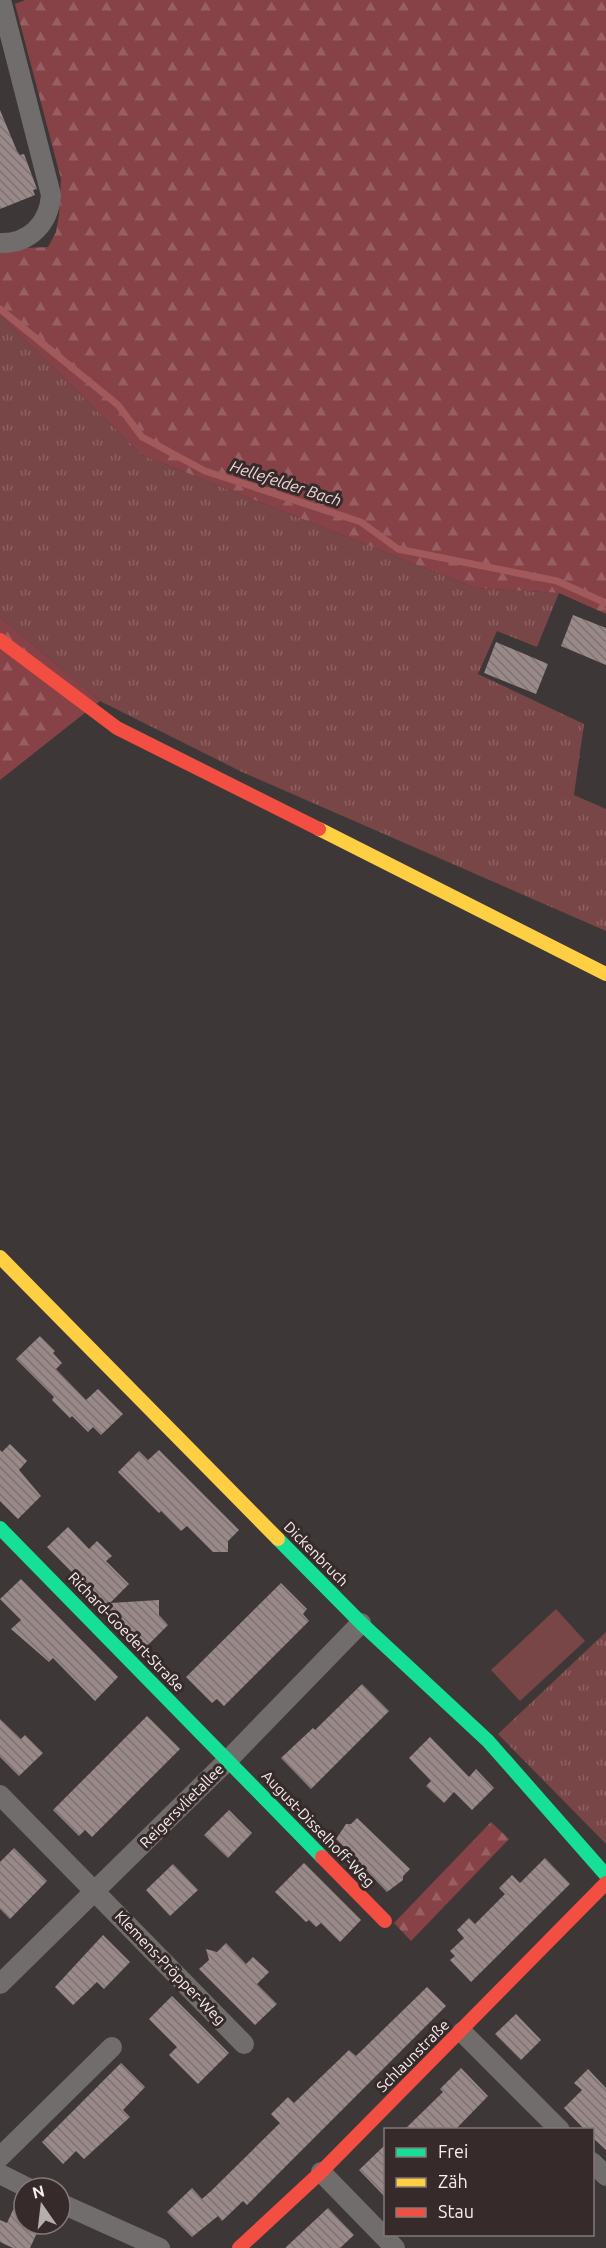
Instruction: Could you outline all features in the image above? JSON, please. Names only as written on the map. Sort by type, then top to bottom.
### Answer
[{"type":"street","points":[[0,243],[14,244],[29,236],[39,227],[50,206],[51,195],[1,0]]},
{"type":"street","points":[[0,640],[117,728],[606,974]]},
{"type":"street","name":"Dickenbruch","points":[[0,1257],[361,1623],[488,1741],[606,1875]]},
{"type":"street","name":"Richard-Goedert-Straße","points":[[0,1528],[228,1760]]},
{"type":"street","name":"Reigersvlietallee","points":[[0,1984],[228,1760],[361,1623]]},
{"type":"street","name":"August-Disselhoff-Weg","points":[[228,1760],[385,1922]]},
{"type":"street","name":"Klemens-Pröpper-Weg","points":[[0,1795],[244,2044]]},
{"type":"street","name":"Schlaunstraße","points":[[239,2248],[321,2172],[462,2032],[606,1883]]},
{"type":"street","points":[[462,2032],[558,2128]]},
{"type":"street","points":[[0,2157],[112,2047]]},
{"type":"street","points":[[594,2164],[606,2176]]},
{"type":"street","points":[[321,2172],[395,2248]]},
{"type":"street","points":[[72,2208],[160,2248]]},
{"type":"green space","points":[[25,0],[606,0],[606,614],[559,593],[475,588],[142,455],[0,315],[0,249],[48,247],[56,232],[59,215],[61,179],[15,4]]},
{"type":"green space","points":[[0,315],[142,455],[475,588],[559,593],[537,647],[497,631],[478,674],[584,724],[574,795],[606,809],[606,931],[242,772],[100,701],[0,617]]},
{"type":"green space","points":[[0,617],[100,701],[0,780]]},
{"type":"green space","points":[[556,1609],[585,1641],[520,1701],[491,1670]]},
{"type":"green space","points":[[606,1632],[606,1844],[498,1734]]},
{"type":"green space","points":[[491,1822],[509,1839],[411,1941],[394,1923]]},
{"type":"building","points":[[0,110],[17,151],[20,155],[24,154],[37,189],[33,190],[35,195],[0,209]]},
{"type":"building","points":[[573,615],[606,628],[606,665],[561,646]]},
{"type":"building","points":[[496,642],[548,664],[536,694],[484,673]]},
{"type":"building","points":[[40,1336],[55,1351],[53,1353],[62,1363],[56,1369],[86,1400],[98,1389],[123,1414],[101,1435],[93,1427],[88,1432],[72,1416],[70,1418],[52,1400],[54,1397],[16,1359]]},
{"type":"building","points":[[10,1444],[27,1461],[19,1470],[41,1496],[18,1519],[0,1501],[0,1450],[2,1452]]},
{"type":"building","points":[[159,1450],[239,1530],[228,1541],[228,1552],[213,1552],[187,1526],[181,1531],[161,1511],[159,1513],[118,1472],[139,1451],[148,1460]]},
{"type":"building","points":[[68,1527],[89,1549],[97,1541],[112,1556],[106,1561],[129,1584],[110,1603],[159,1600],[159,1615],[168,1625],[146,1647],[47,1547]]},
{"type":"building","points":[[21,1579],[118,1677],[95,1701],[53,1658],[49,1662],[11,1629],[21,1620],[0,1599]]},
{"type":"building","points":[[281,1583],[307,1609],[303,1614],[309,1621],[224,1706],[217,1699],[212,1703],[186,1677]]},
{"type":"building","points":[[362,1684],[389,1711],[311,1789],[281,1758],[313,1728],[315,1730]]},
{"type":"building","points":[[147,1716],[180,1749],[92,1837],[85,1830],[79,1836],[53,1810]]},
{"type":"building","points":[[0,1719],[21,1739],[25,1735],[43,1753],[19,1776],[0,1757]]},
{"type":"building","points":[[430,1737],[469,1777],[476,1769],[494,1788],[472,1810],[454,1792],[444,1803],[426,1786],[431,1781],[409,1758]]},
{"type":"building","points":[[229,1810],[252,1833],[228,1858],[204,1835]]},
{"type":"building","points":[[357,1818],[410,1869],[403,1876],[403,1880],[387,1892],[336,1839],[346,1824],[351,1824]]},
{"type":"building","points":[[14,1848],[47,1881],[10,1919],[0,1909],[0,1862]]},
{"type":"building","points":[[545,1858],[570,1884],[471,1982],[450,1960],[455,1956],[450,1951],[464,1938],[457,1930],[469,1918],[475,1924],[505,1894],[499,1888],[512,1875],[520,1883]]},
{"type":"building","points":[[304,1863],[361,1920],[340,1942],[321,1923],[316,1927],[309,1920],[306,1922],[275,1892]]},
{"type":"building","points":[[173,1864],[198,1890],[170,1916],[146,1890]]},
{"type":"building","points":[[103,1935],[130,1962],[104,1989],[97,1982],[73,2005],[55,1987]]},
{"type":"building","points":[[226,1943],[246,1964],[253,1957],[269,1972],[257,1984],[277,2004],[255,2025],[199,1969],[209,1960],[206,1949],[217,1952]]},
{"type":"building","points":[[427,1987],[446,2006],[247,2205],[243,2201],[222,2221],[218,2216],[192,2237],[167,2212],[192,2188],[202,2199],[280,2123],[271,2114],[288,2097],[294,2103],[349,2050],[356,2056]]},
{"type":"building","points":[[172,1996],[229,2053],[198,2084],[169,2055],[177,2047],[149,2019]]},
{"type":"building","points":[[516,2014],[541,2040],[521,2060],[495,2034]]},
{"type":"building","points":[[121,2063],[145,2087],[123,2110],[130,2117],[84,2159],[76,2151],[63,2164],[42,2142]]},
{"type":"building","points":[[461,2068],[488,2096],[457,2128],[406,2128],[443,2092],[440,2089]]},
{"type":"building","points":[[588,2069],[606,2088],[606,2150],[594,2139],[594,2128],[583,2128],[564,2108],[582,2090],[574,2083]]},
{"type":"building","points":[[384,2146],[384,2196],[359,2170]]},
{"type":"building","points":[[328,2208],[354,2235],[340,2248],[285,2248]]},
{"type":"building","points":[[12,2212],[12,2236],[36,2236],[30,2248],[13,2248],[0,2242],[0,2220],[7,2223]]},
{"type":"waterway","name":"Hellefelder Bach","points":[[0,309],[118,405],[142,437],[205,471],[361,522],[398,549],[557,581],[606,603]]},
{"type":"traffic: fast","points":[[0,1528],[322,1857]]},
{"type":"traffic: fast","points":[[278,1539],[361,1623],[488,1741],[606,1875]]},
{"type":"traffic: slow","points":[[319,829],[606,974]]},
{"type":"traffic: slow","points":[[0,1257],[278,1539]]},
{"type":"traffic: jam","points":[[0,640],[117,728],[319,829]]},
{"type":"traffic: jam","points":[[322,1857],[385,1921]]},
{"type":"traffic: jam","points":[[239,2248],[321,2172],[606,1883]]}]
